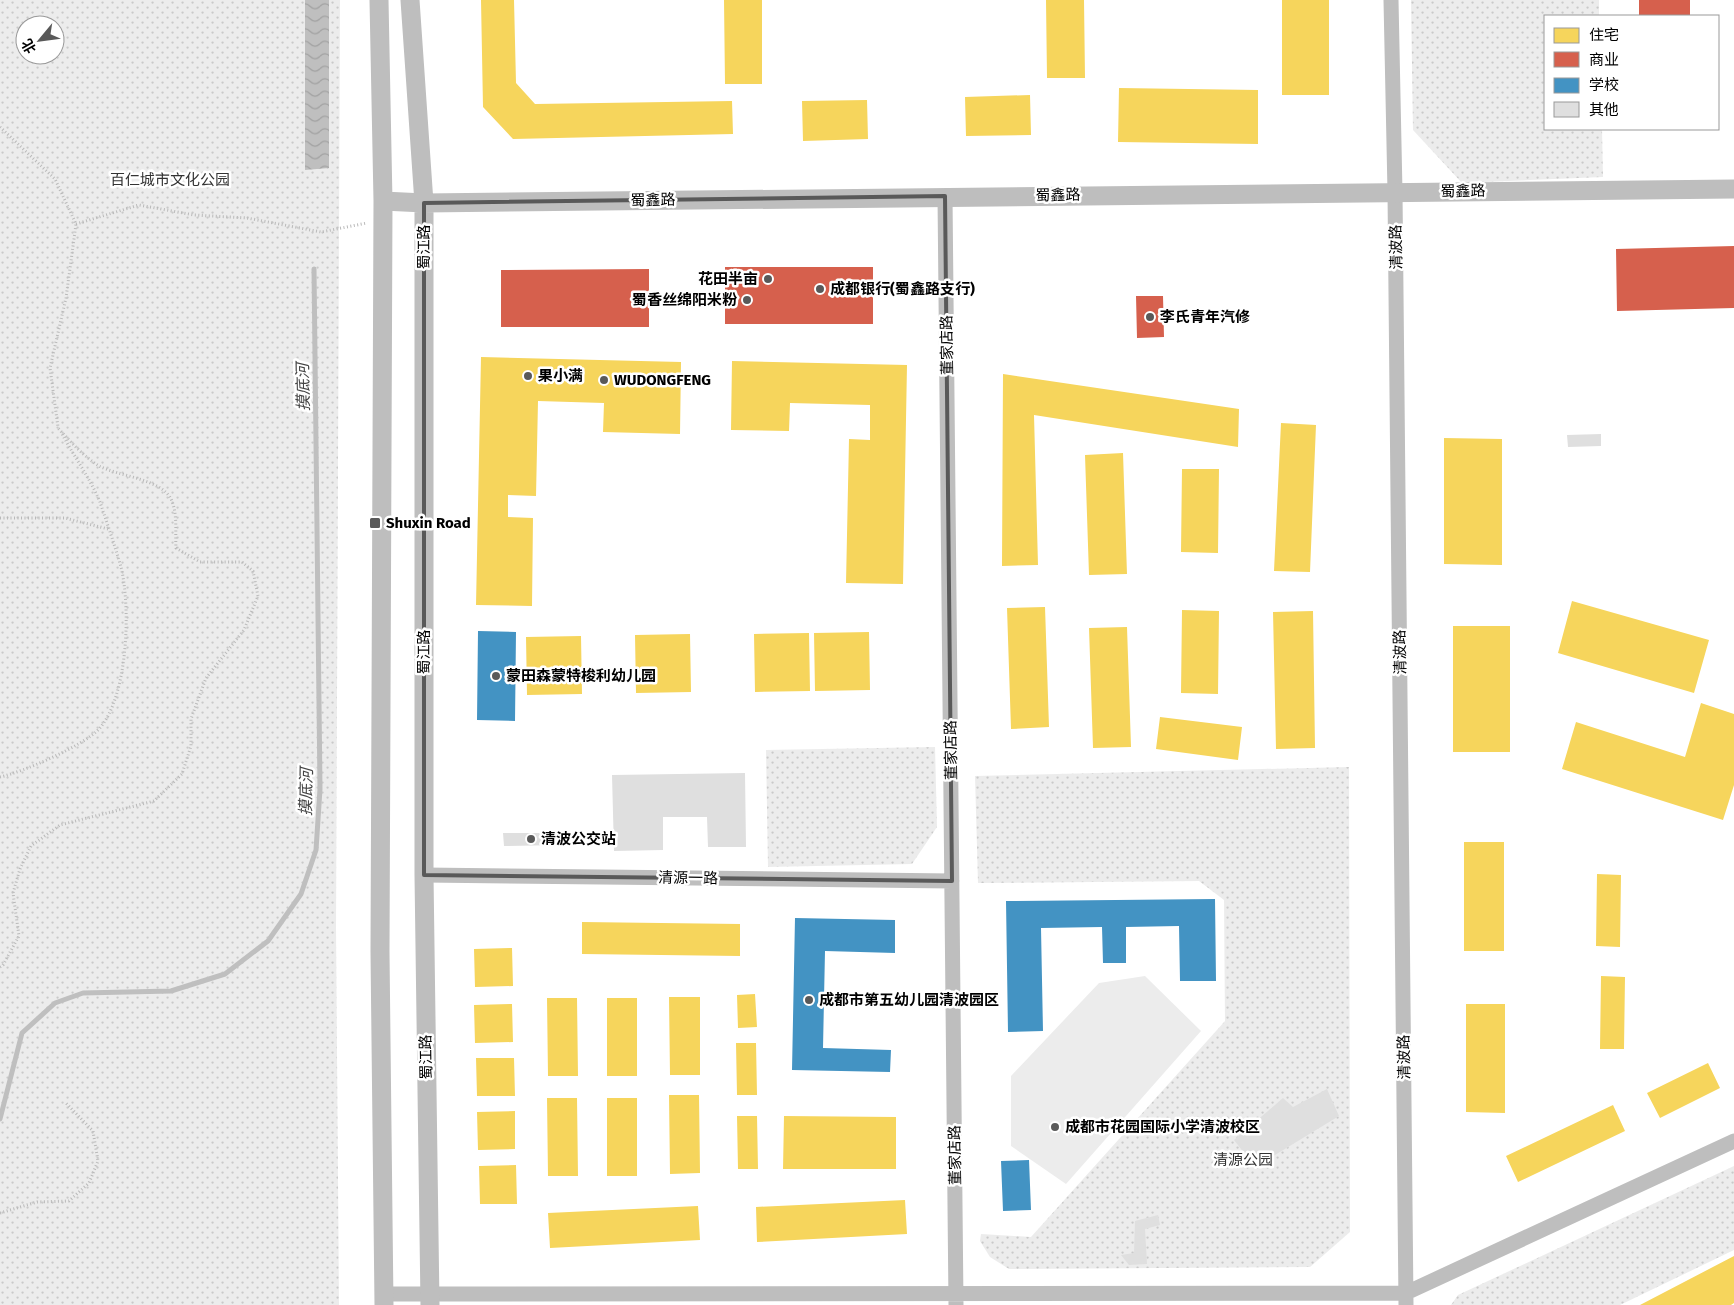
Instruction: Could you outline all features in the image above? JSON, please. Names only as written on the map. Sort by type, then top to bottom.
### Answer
[{"type":"street","name":"蜀江路","points":[[410,0],[424,203],[424,875],[430,1300]]},
{"type":"street","name":"清波路","points":[[1391,0],[1395,192],[1406,1299]]},
{"type":"street","points":[[379,1],[383,201],[380,952],[384,1300],[1406,1299],[1734,1141]]},
{"type":"street","name":"蜀鑫路","points":[[383,201],[424,203],[1734,189]]},
{"type":"street","name":"董家店路","points":[[945,196],[956,1299]]},
{"type":"street","name":"清源一路","points":[[424,875],[952,882]]},
{"type":"path","points":[[0,127],[55,179],[76,224],[66,298],[50,368],[58,427],[99,500],[121,569],[127,628],[118,696],[98,729],[68,749],[21,773],[0,777]]},
{"type":"path","points":[[76,224],[139,205],[194,215],[247,218],[321,232],[383,220]]},
{"type":"path","points":[[0,967],[3,965],[19,936],[13,893],[20,869],[31,846],[60,825],[154,801],[182,774],[191,746],[191,719],[206,678],[244,630],[258,596],[253,571],[242,562],[200,562],[176,548],[175,512],[170,497],[159,487],[99,466],[75,447],[58,427]]},
{"type":"path","points":[[0,518],[65,518],[108,529]]},
{"type":"path","points":[[2,1212],[38,1202],[69,1201],[89,1183],[98,1161],[93,1131],[65,1102]]},
{"type":"highlighted area","points":[[945,196],[952,881],[424,875],[424,203]]},
{"type":"green space","name":"百仁城市文化公园","points":[[0,0],[340,0],[336,928],[339,1305],[0,1305]]},
{"type":"green space","points":[[1411,0],[1599,0],[1599,15],[1544,15],[1544,130],[1602,130],[1603,177],[1462,183],[1413,130]]},
{"type":"green space","points":[[935,747],[937,827],[912,864],[768,867],[766,750]]},
{"type":"green space","name":"清源公园","points":[[1349,767],[1350,1232],[1310,1267],[1009,1269],[990,1257],[980,1241],[981,1234],[1031,1237],[1225,1021],[1224,900],[1199,881],[978,883],[975,776]]},
{"type":"green space","points":[[1145,976],[1201,1031],[1066,1184],[1011,1146],[1011,1076],[1099,983]]},
{"type":"green space","points":[[1734,1166],[1734,1250],[1620,1305],[1451,1305],[1458,1295]]},
{"type":"water","points":[[305,0],[329,0],[329,168],[305,170]]},
{"type":"building: 住宅","points":[[481,0],[514,0],[516,83],[535,104],[732,101],[733,134],[513,139],[483,107]]},
{"type":"building: 住宅","points":[[724,0],[762,0],[762,84],[725,84]]},
{"type":"building: 住宅","points":[[1046,0],[1084,0],[1085,78],[1047,78]]},
{"type":"building: 住宅","points":[[1282,0],[1329,0],[1329,95],[1282,95]]},
{"type":"building: 住宅","points":[[1119,88],[1258,90],[1258,144],[1118,142]]},
{"type":"building: 住宅","points":[[1030,95],[1031,135],[966,136],[965,97]]},
{"type":"building: 住宅","points":[[867,100],[868,139],[803,141],[802,101]]},
{"type":"building: 住宅","points":[[481,357],[681,362],[680,434],[603,432],[604,403],[538,401],[536,496],[508,495],[508,517],[533,518],[532,606],[476,605]]},
{"type":"building: 住宅","points":[[732,361],[907,365],[903,584],[846,583],[849,439],[870,440],[870,405],[790,403],[789,431],[731,430]]},
{"type":"building: 住宅","points":[[1003,374],[1239,409],[1238,447],[1034,415],[1038,565],[1002,566]]},
{"type":"building: 住宅","points":[[1281,423],[1316,425],[1310,572],[1274,571]]},
{"type":"building: 住宅","points":[[1444,438],[1502,439],[1502,565],[1444,564]]},
{"type":"building: 住宅","points":[[1123,453],[1127,574],[1089,575],[1085,455]]},
{"type":"building: 住宅","points":[[1182,469],[1219,469],[1218,553],[1181,552]]},
{"type":"building: 住宅","points":[[1572,601],[1709,640],[1694,693],[1558,653]]},
{"type":"building: 住宅","points":[[1045,607],[1049,727],[1011,729],[1007,608]]},
{"type":"building: 住宅","points":[[1182,610],[1219,611],[1218,694],[1181,693]]},
{"type":"building: 住宅","points":[[1313,611],[1315,748],[1276,749],[1273,612]]},
{"type":"building: 住宅","points":[[1453,626],[1510,626],[1510,752],[1453,752]]},
{"type":"building: 住宅","points":[[1127,627],[1131,747],[1093,748],[1089,628]]},
{"type":"building: 住宅","points":[[869,632],[870,690],[815,691],[814,633]]},
{"type":"building: 住宅","points":[[809,633],[810,691],[755,692],[754,634]]},
{"type":"building: 住宅","points":[[690,634],[691,692],[636,693],[635,635]]},
{"type":"building: 住宅","points":[[581,636],[582,694],[527,695],[526,637]]},
{"type":"building: 住宅","points":[[1701,703],[1734,714],[1734,785],[1723,820],[1562,769],[1576,722],[1685,757]]},
{"type":"building: 住宅","points":[[1160,717],[1242,727],[1238,760],[1156,749]]},
{"type":"building: 住宅","points":[[1464,842],[1504,842],[1504,951],[1464,951]]},
{"type":"building: 住宅","points":[[1597,874],[1621,875],[1620,947],[1596,946]]},
{"type":"building: 住宅","points":[[582,922],[740,924],[740,956],[582,954]]},
{"type":"building: 住宅","points":[[512,948],[513,986],[475,987],[474,949]]},
{"type":"building: 住宅","points":[[1601,976],[1625,977],[1624,1049],[1600,1049]]},
{"type":"building: 住宅","points":[[755,994],[757,1027],[738,1028],[737,995]]},
{"type":"building: 住宅","points":[[669,997],[700,997],[700,1075],[670,1075]]},
{"type":"building: 住宅","points":[[547,998],[577,998],[578,1076],[548,1076]]},
{"type":"building: 住宅","points":[[607,998],[637,998],[637,1076],[607,1076]]},
{"type":"building: 住宅","points":[[512,1004],[513,1042],[475,1043],[474,1005]]},
{"type":"building: 住宅","points":[[1466,1004],[1505,1004],[1505,1113],[1466,1112]]},
{"type":"building: 住宅","points":[[736,1043],[756,1043],[757,1095],[737,1095]]},
{"type":"building: 住宅","points":[[476,1058],[514,1058],[515,1096],[477,1096]]},
{"type":"building: 住宅","points":[[1708,1063],[1720,1088],[1660,1118],[1647,1093]]},
{"type":"building: 住宅","points":[[669,1095],[699,1095],[700,1173],[670,1174]]},
{"type":"building: 住宅","points":[[547,1098],[577,1098],[578,1176],[548,1176]]},
{"type":"building: 住宅","points":[[607,1098],[637,1098],[637,1176],[607,1176]]},
{"type":"building: 住宅","points":[[1613,1105],[1625,1131],[1518,1182],[1506,1156]]},
{"type":"building: 住宅","points":[[515,1111],[515,1149],[478,1150],[477,1112]]},
{"type":"building: 住宅","points":[[737,1116],[757,1116],[758,1169],[738,1169]]},
{"type":"building: 住宅","points":[[784,1116],[896,1117],[896,1169],[783,1169]]},
{"type":"building: 住宅","points":[[516,1165],[517,1204],[480,1204],[479,1166]]},
{"type":"building: 住宅","points":[[905,1200],[907,1234],[757,1242],[756,1207]]},
{"type":"building: 住宅","points":[[698,1206],[700,1240],[550,1248],[548,1213]]},
{"type":"building: 住宅","points":[[1734,1256],[1734,1303],[1731,1305],[1640,1305]]},
{"type":"building: 商业","points":[[1639,0],[1690,0],[1690,15],[1639,15]]},
{"type":"building: 商业","points":[[1734,246],[1734,308],[1617,311],[1616,249]]},
{"type":"building: 商业","points":[[725,267],[873,267],[873,324],[725,324]]},
{"type":"building: 商业","points":[[649,269],[649,327],[501,327],[501,270]]},
{"type":"building: 商业","name":"李氏青年汽修","points":[[1136,296],[1163,296],[1164,337],[1137,338]]},
{"type":"building: 学校","name":"蒙田森蒙特梭利幼儿园","points":[[478,631],[516,632],[515,721],[477,720]]},
{"type":"building: 学校","points":[[1215,899],[1216,981],[1180,981],[1179,926],[1126,927],[1126,963],[1103,963],[1102,927],[1041,928],[1043,1031],[1008,1032],[1006,901]]},
{"type":"building: 学校","name":"成都市第五幼儿园清波园区","points":[[795,918],[895,920],[895,953],[825,951],[823,1048],[891,1050],[890,1072],[792,1070]]},
{"type":"building: 学校","points":[[1029,1160],[1031,1210],[1003,1211],[1001,1161]]},
{"type":"building: 其他","points":[[1601,434],[1601,446],[1568,447],[1567,435]]},
{"type":"building: 其他","points":[[745,773],[746,847],[708,847],[707,817],[663,817],[663,850],[614,851],[612,775]]},
{"type":"building: 其他","name":"清波公交站","points":[[503,833],[558,833],[559,845],[504,846]]},
{"type":"building: 其他","points":[[1327,1089],[1339,1116],[1255,1167],[1234,1140],[1283,1098],[1293,1107]]},
{"type":"building: 其他","points":[[1158,1215],[1160,1225],[1145,1229],[1147,1264],[1129,1265],[1121,1255],[1134,1253],[1135,1221]]},
{"type":"waterway","name":"摸底河","points":[[0,1119],[22,1033],[55,1003],[83,993],[171,991],[225,974],[268,941],[301,894],[316,850],[320,789],[314,269]]},
{"type":"place","name":"花田半亩","points":[[768,279]]},
{"type":"place","name":"成都银行(蜀鑫路支行)","points":[[820,289]]},
{"type":"place","name":"蜀香丝绵阳米粉","points":[[747,300]]},
{"type":"place","name":"李氏青年汽修","points":[[1150,317]]},
{"type":"place","name":"果小满","points":[[528,376]]},
{"type":"place","name":"WUDONGFENG","points":[[604,380]]},
{"type":"place","name":"Shuxin Road","points":[[375,523]]},
{"type":"place","name":"蒙田森蒙特梭利幼儿园","points":[[496,676]]},
{"type":"place","name":"清波公交站","points":[[531,839]]},
{"type":"place","name":"成都市第五幼儿园清波园区","points":[[809,1000]]},
{"type":"place","name":"成都市花园国际小学清波校区","points":[[1055,1127]]}]
